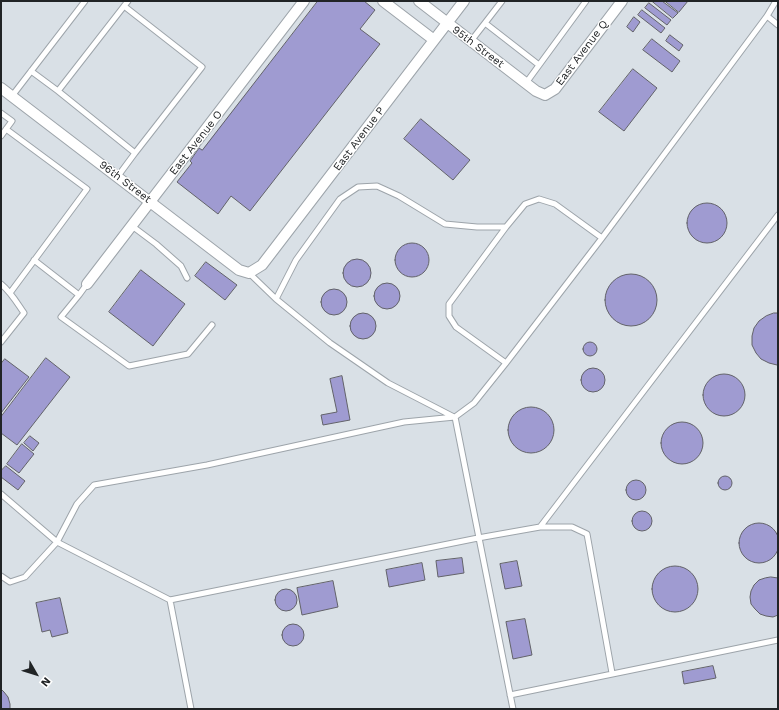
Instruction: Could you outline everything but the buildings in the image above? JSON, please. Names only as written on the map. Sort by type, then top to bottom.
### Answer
[{"type":"street","name":"East Avenue O","points":[[87,284],[304,1]]},
{"type":"street","points":[[383,1],[434,40]]},
{"type":"street","name":"95th Street","points":[[418,1],[537,92]]},
{"type":"street","name":"East Avenue P","points":[[249,273],[262,265],[464,1]]},
{"type":"street","name":"East Avenue Q","points":[[537,92],[545,95],[555,89],[622,1]]},
{"type":"street","name":"96th Street","points":[[1,88],[239,270],[249,273]]},
{"type":"lane","points":[[12,96],[85,1]]},
{"type":"lane","points":[[58,91],[128,1]]},
{"type":"lane","points":[[471,41],[502,1]]},
{"type":"lane","points":[[526,83],[586,1]]},
{"type":"lane","points":[[1,576],[10,582],[25,577],[57,542],[77,504],[94,486],[207,465],[404,422],[454,417],[474,403],[602,238],[767,16],[776,1]]},
{"type":"lane","points":[[118,176],[202,67],[124,6]]},
{"type":"lane","points":[[767,16],[778,25]]},
{"type":"lane","points":[[485,24],[539,65]]},
{"type":"lane","points":[[31,71],[58,91],[135,154]]},
{"type":"lane","points":[[1,113],[12,121],[1,136]]},
{"type":"lane","points":[[6,129],[87,189],[10,293]]},
{"type":"lane","points":[[276,299],[296,260],[340,199],[358,187],[377,186],[399,196],[445,224],[477,227],[506,226]]},
{"type":"lane","points":[[506,363],[456,327],[449,316],[449,304],[506,226],[525,204],[539,199],[555,204],[602,238]]},
{"type":"lane","points":[[540,527],[778,215]]},
{"type":"lane","points":[[132,226],[156,244],[181,266],[187,278]]},
{"type":"lane","points":[[34,260],[79,295]]},
{"type":"lane","points":[[249,273],[276,299],[330,343],[388,383],[454,417]]},
{"type":"lane","points":[[1,284],[6,288],[24,312],[1,342]]},
{"type":"lane","points":[[87,284],[61,317],[129,366],[188,354],[212,325]]},
{"type":"lane","points":[[454,417],[513,709]]},
{"type":"lane","points":[[1,494],[57,542],[170,600],[478,538],[540,527],[572,526],[587,534],[612,673]]},
{"type":"lane","points":[[170,600],[191,709]]},
{"type":"lane","points":[[510,694],[778,640]]}]
